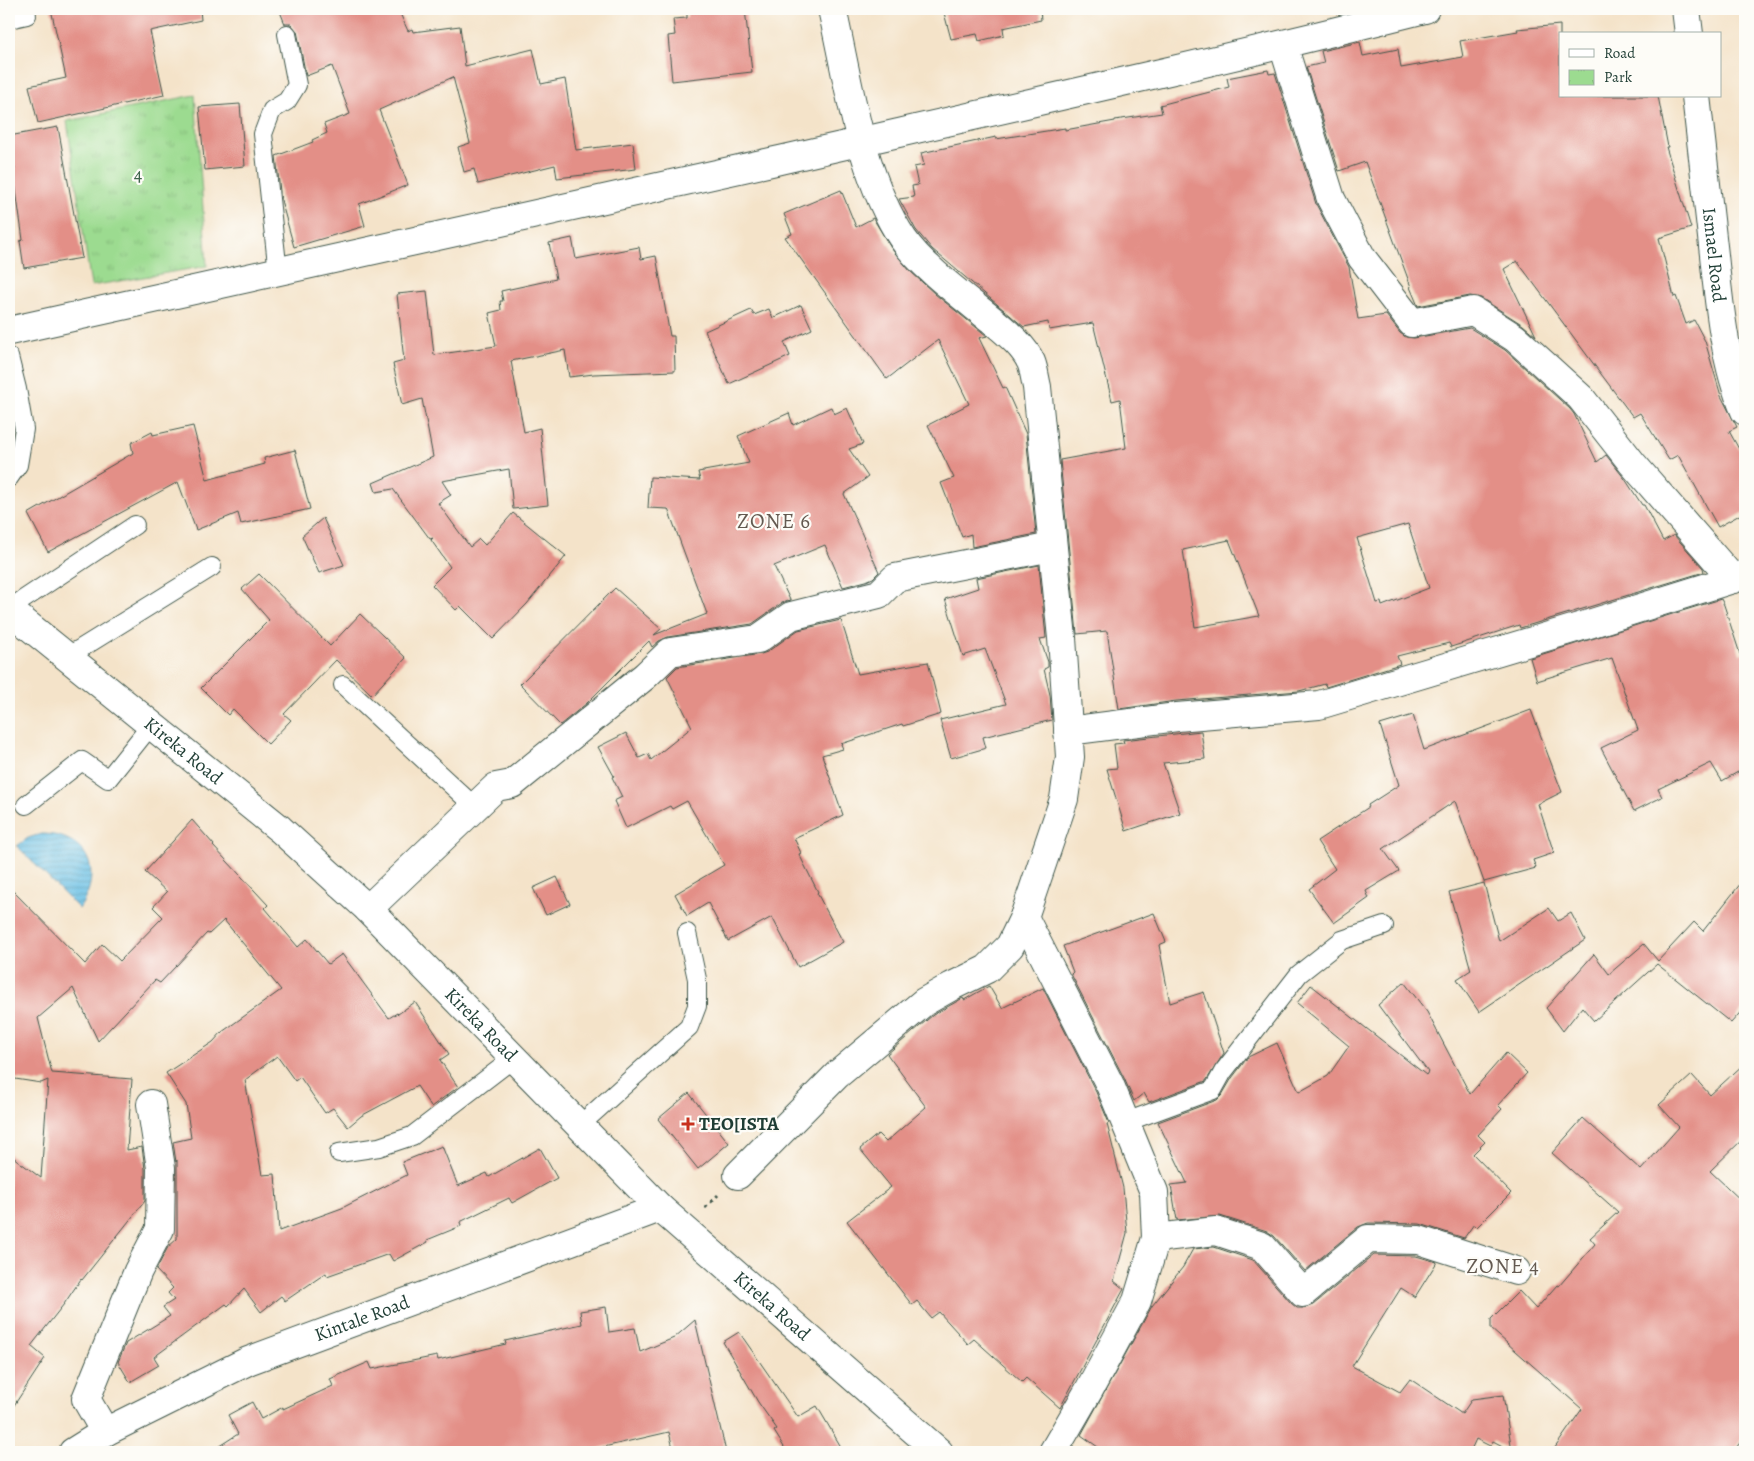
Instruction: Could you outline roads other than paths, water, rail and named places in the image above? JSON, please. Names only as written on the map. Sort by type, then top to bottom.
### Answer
[{"type":"street","points":[[738,1175],[837,1074],[924,1002],[988,969],[1010,946],[1024,917],[1064,799],[1070,757],[1037,388],[1030,361],[1014,339],[929,267],[904,240],[887,211],[870,172],[861,141],[832,9]]},
{"type":"street","points":[[9,331],[278,273],[861,141],[1283,45],[1425,9]]},
{"type":"street","points":[[1686,9],[1689,32]]},
{"type":"street","points":[[1068,731],[1177,717],[1319,705],[1739,577],[1632,463],[1582,398],[1515,338],[1473,310],[1412,323],[1362,258],[1331,199],[1283,45]]},
{"type":"street","name":"Ismael Road","points":[[1696,98],[1719,298],[1728,353],[1739,396],[1745,411]]},
{"type":"street","points":[[368,909],[496,787],[512,784],[646,676],[670,652],[758,639],[791,616],[879,594],[895,578],[1052,547]]},
{"type":"street","name":"Kireka Road","points":[[9,610],[280,829],[368,909],[660,1208],[939,1452]]},
{"type":"street","points":[[1024,917],[1110,1085],[1154,1192],[1156,1238],[1136,1301],[1090,1390],[1053,1452]]},
{"type":"street","points":[[105,1432],[86,1399],[138,1270],[160,1229],[160,1168],[151,1104]]},
{"type":"street","name":"Kintale Road","points":[[74,1452],[105,1432],[248,1360],[660,1208]]},
{"type":"street","points":[[1156,1238],[1216,1231],[1262,1246],[1303,1293],[1368,1239],[1419,1240],[1516,1271]]},
{"type":"lane","points":[[9,19],[27,15]]},
{"type":"lane","points":[[278,273],[263,134],[272,110],[287,100],[297,85],[287,34]]},
{"type":"lane","points":[[9,357],[24,429],[18,465],[9,478]]},
{"type":"lane","points":[[9,610],[136,525]]},
{"type":"lane","points":[[67,657],[212,567]]},
{"type":"lane","points":[[343,685],[475,807]]},
{"type":"lane","points":[[26,805],[82,760],[108,779],[151,725]]},
{"type":"lane","points":[[1126,1122],[1213,1090],[1223,1072],[1299,974],[1342,940],[1384,926]]},
{"type":"lane","points":[[580,1125],[689,1027],[697,1006],[697,979],[686,933]]},
{"type":"lane","points":[[339,1153],[379,1148],[412,1136],[514,1058]]},
{"type":"water","points":[[41,834],[70,840],[87,857],[91,869],[90,881],[87,895],[79,909],[17,846],[28,838]]},
{"type":"place","name":"TEO[ISTA","points":[[688,1124]]},
{"type":"district","name":"ZONE 6","points":[[774,521]]},
{"type":"district","name":"ZONE 4","points":[[1503,1266]]},
{"type":"park label","name":"4","points":[[138,175]]}]
